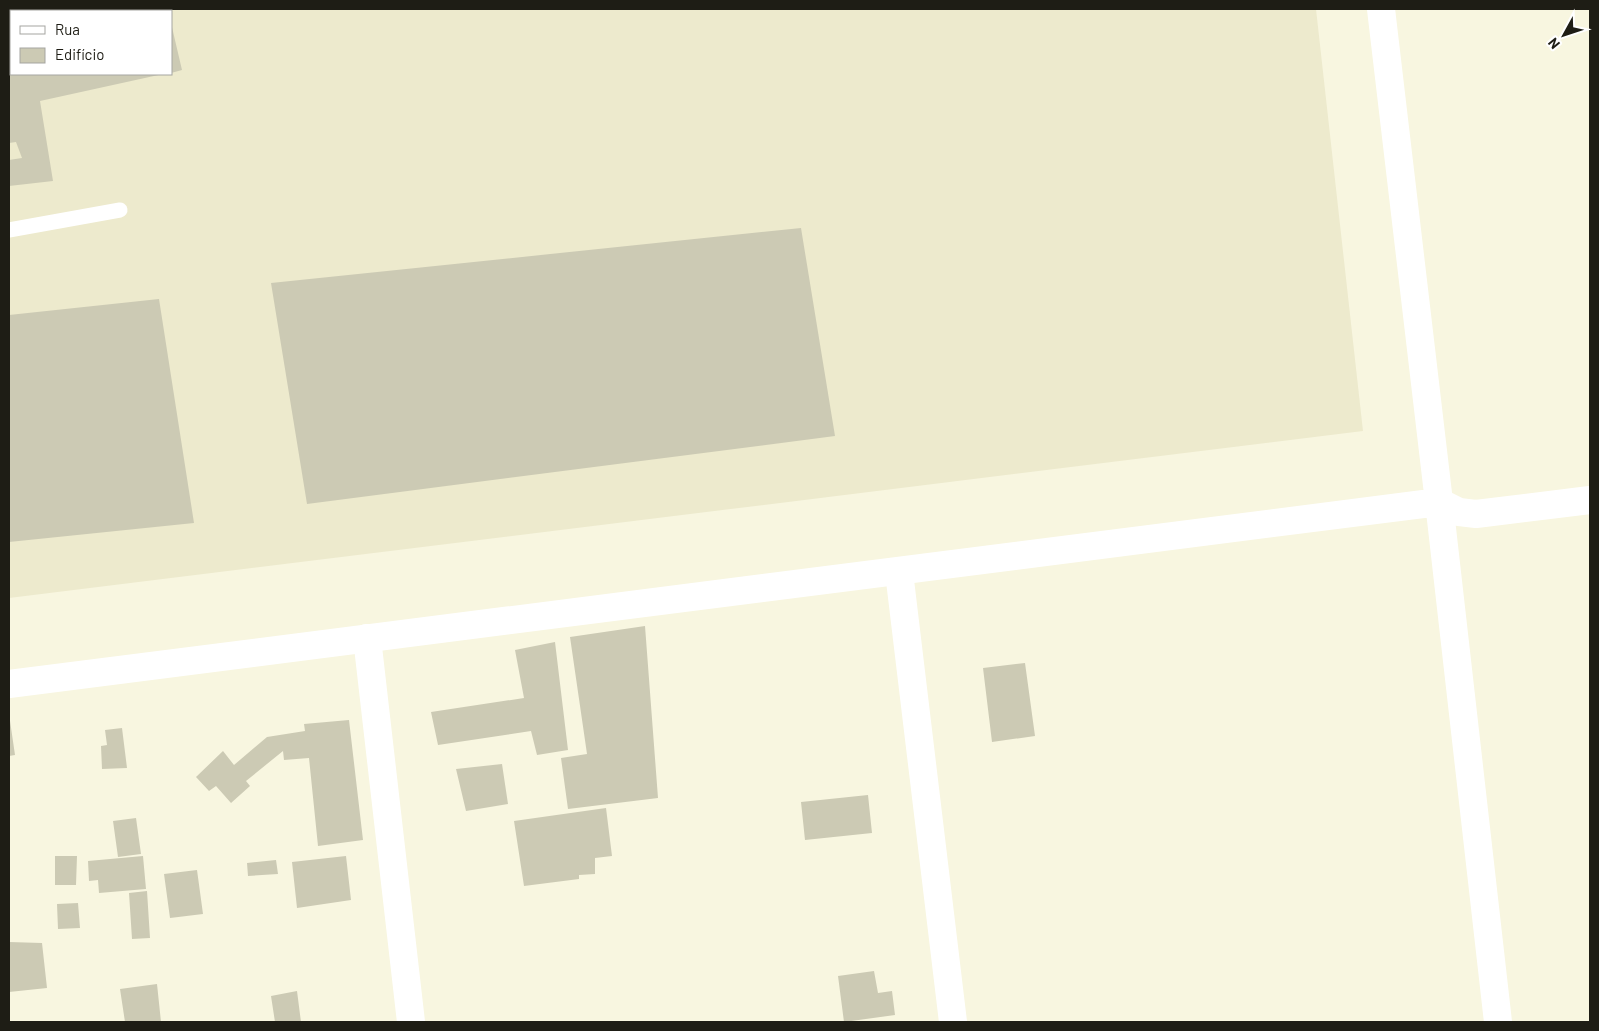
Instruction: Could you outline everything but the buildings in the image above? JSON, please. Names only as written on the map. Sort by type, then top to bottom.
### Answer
[{"type":"street","points":[[1380,9],[1439,502],[1498,1022]]},
{"type":"street","points":[[9,684],[1439,502],[1459,512],[1476,514],[1590,500]]},
{"type":"street","points":[[899,572],[953,1022]]},
{"type":"street","points":[[367,638],[412,1022]]},
{"type":"lane","points":[[9,230],[120,210]]},
{"type":"shaded area","points":[[9,9],[1316,9],[1363,431],[9,598]]}]
